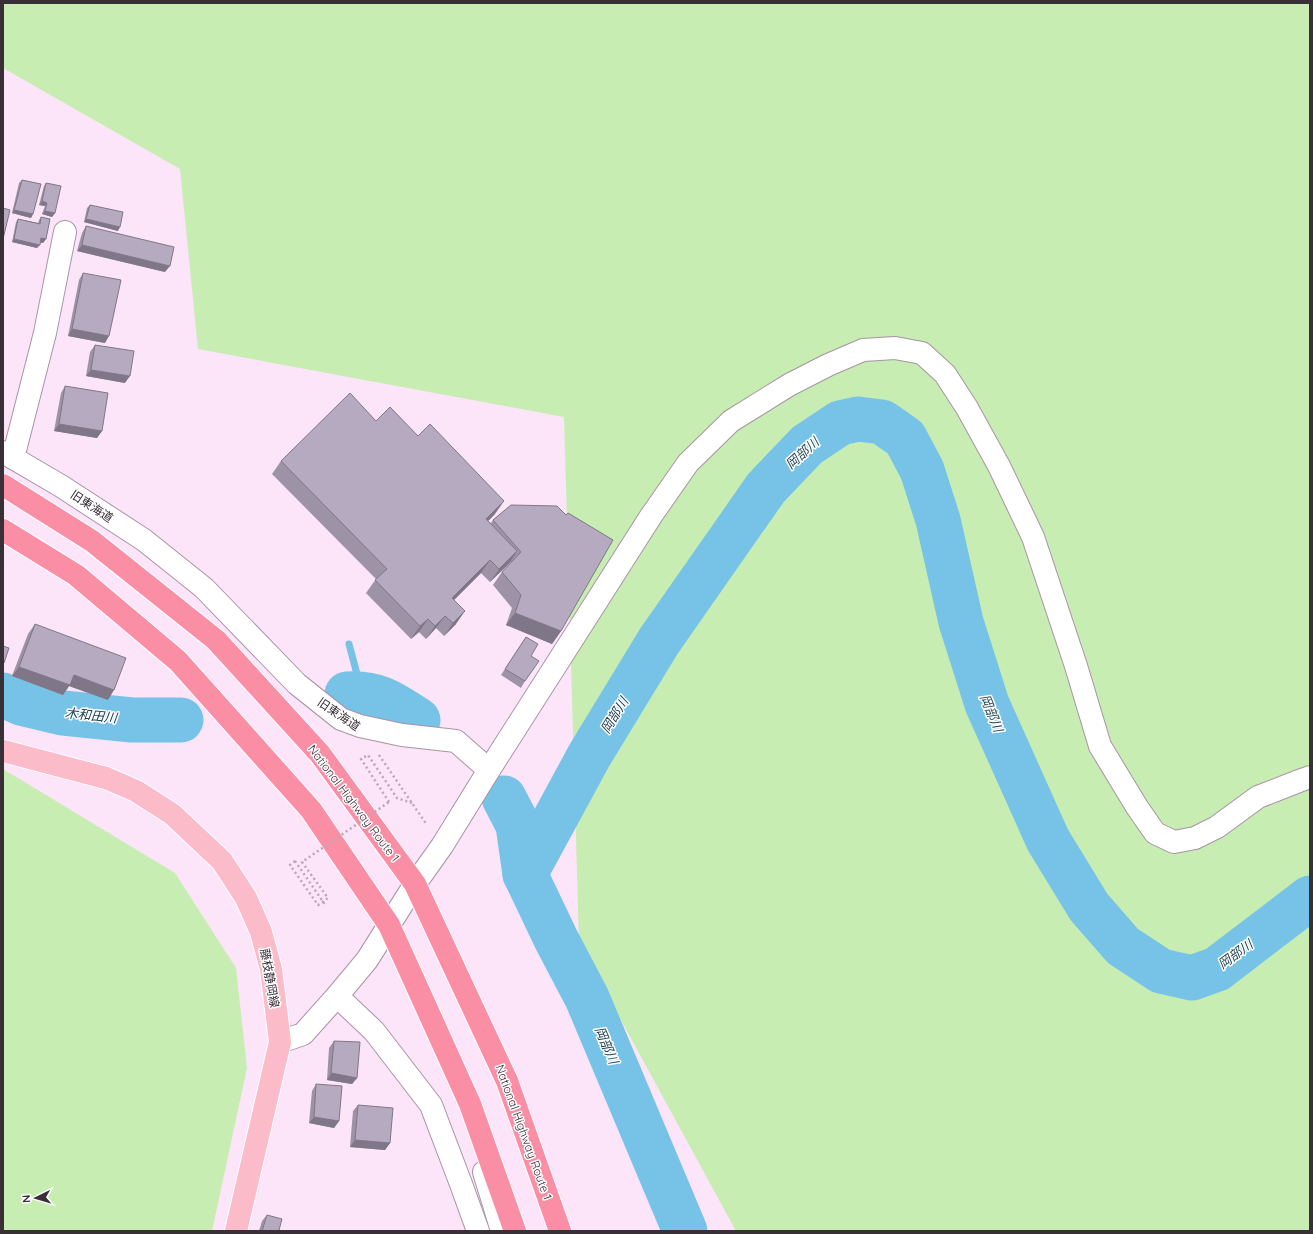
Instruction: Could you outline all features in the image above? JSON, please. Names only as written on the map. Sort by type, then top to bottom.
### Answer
[{"type":"highway","name":"National Highway Route 1","points":[[3,485],[92,540],[216,640],[320,754],[415,884],[507,1081],[560,1231]]},
{"type":"highway","points":[[3,530],[76,575],[178,661],[311,810],[389,925],[470,1104],[515,1231]]},
{"type":"main road","name":"藤枝静岡線","points":[[3,751],[106,778],[136,791],[172,814],[222,861],[246,898],[261,932],[271,969],[280,1042],[236,1231]]},
{"type":"street","points":[[8,455],[45,333],[65,232]]},
{"type":"street","points":[[280,1042],[303,1034],[367,960],[415,884],[442,846],[488,770],[647,523],[688,463],[731,421],[789,385],[828,365],[863,350],[895,348],[922,353],[945,374],[967,408],[999,466],[1034,537],[1076,666],[1100,746],[1137,807],[1155,833],[1174,842],[1195,838],[1217,827],[1258,797],[1310,777]]},
{"type":"street","name":"旧東海道","points":[[8,455],[61,486],[144,540],[204,588],[297,684],[341,719],[360,726]]},
{"type":"street","points":[[360,726],[402,735],[456,741],[488,770]]},
{"type":"street","points":[[337,996],[374,1031],[431,1105],[478,1231]]},
{"type":"street","points":[[470,1104],[482,1166],[502,1231]]},
{"type":"path","name":"旧東海道","points":[[360,726],[442,846]]},
{"type":"path","points":[[326,906],[295,861],[290,865],[318,905],[328,898],[302,862],[389,802],[361,759],[368,755],[397,798],[413,803]]},
{"type":"green space","points":[[3,3],[1310,3],[1310,1231],[736,1231],[579,943],[564,417],[198,349],[180,169],[3,68]]},
{"type":"green space","points":[[3,769],[175,873],[236,968],[247,1068],[212,1231],[3,1231]]},
{"type":"building","points":[[22,180],[41,184],[33,214],[14,210]]},
{"type":"building","points":[[46,183],[61,186],[55,213],[45,211],[47,203],[42,201]]},
{"type":"building","points":[[90,205],[123,212],[120,227],[86,219]]},
{"type":"building","points":[[3,208],[10,210],[3,239]]},
{"type":"building","points":[[41,217],[50,219],[46,239],[41,238],[40,245],[14,239],[18,219],[40,224]]},
{"type":"building","points":[[86,226],[174,247],[170,266],[82,245]]},
{"type":"building","points":[[83,273],[121,280],[109,336],[72,329]]},
{"type":"building","points":[[95,345],[134,351],[130,376],[91,370]]},
{"type":"building","points":[[65,386],[108,393],[102,431],[59,424]]},
{"type":"building","points":[[350,393],[376,421],[390,407],[418,436],[430,424],[504,501],[486,519],[517,551],[499,569],[490,560],[452,598],[465,611],[453,623],[445,616],[435,626],[428,619],[420,626],[375,580],[387,569],[281,461]]},
{"type":"building","points":[[511,505],[557,506],[566,515],[568,513],[613,540],[561,631],[515,613],[521,595],[502,572],[521,552],[493,520]]},
{"type":"building","points":[[35,624],[126,658],[114,690],[74,675],[70,685],[19,667]]},
{"type":"building","points":[[526,637],[538,644],[531,656],[539,661],[525,681],[505,669]]},
{"type":"building","points":[[3,646],[9,648],[4,663],[3,663]]},
{"type":"building","points":[[334,1041],[360,1042],[357,1078],[331,1073]]},
{"type":"building","points":[[316,1084],[342,1086],[339,1121],[314,1117]]},
{"type":"building","points":[[358,1105],[393,1108],[390,1143],[355,1140]]},
{"type":"building","points":[[267,1215],[282,1219],[279,1230],[282,1231],[262,1231]]},
{"type":"waterway","name":"岡部川","points":[[525,874],[589,756],[659,641],[766,488],[807,445],[840,423],[858,419],[882,422],[905,438],[922,470],[938,520],[961,622],[987,704],[1048,840],[1089,907],[1123,946],[1161,971],[1192,978],[1217,969],[1310,898]]},
{"type":"waterway","points":[[349,644],[362,693]]},
{"type":"waterway","name":"木和田川","points":[[347,694],[368,695],[385,700],[418,720]]},
{"type":"waterway","name":"木和田川","points":[[3,695],[21,703],[63,713],[132,720],[181,720]]},
{"type":"waterway","name":"岡部川","points":[[504,798],[518,825],[525,874],[556,939],[587,998],[685,1231]]}]
